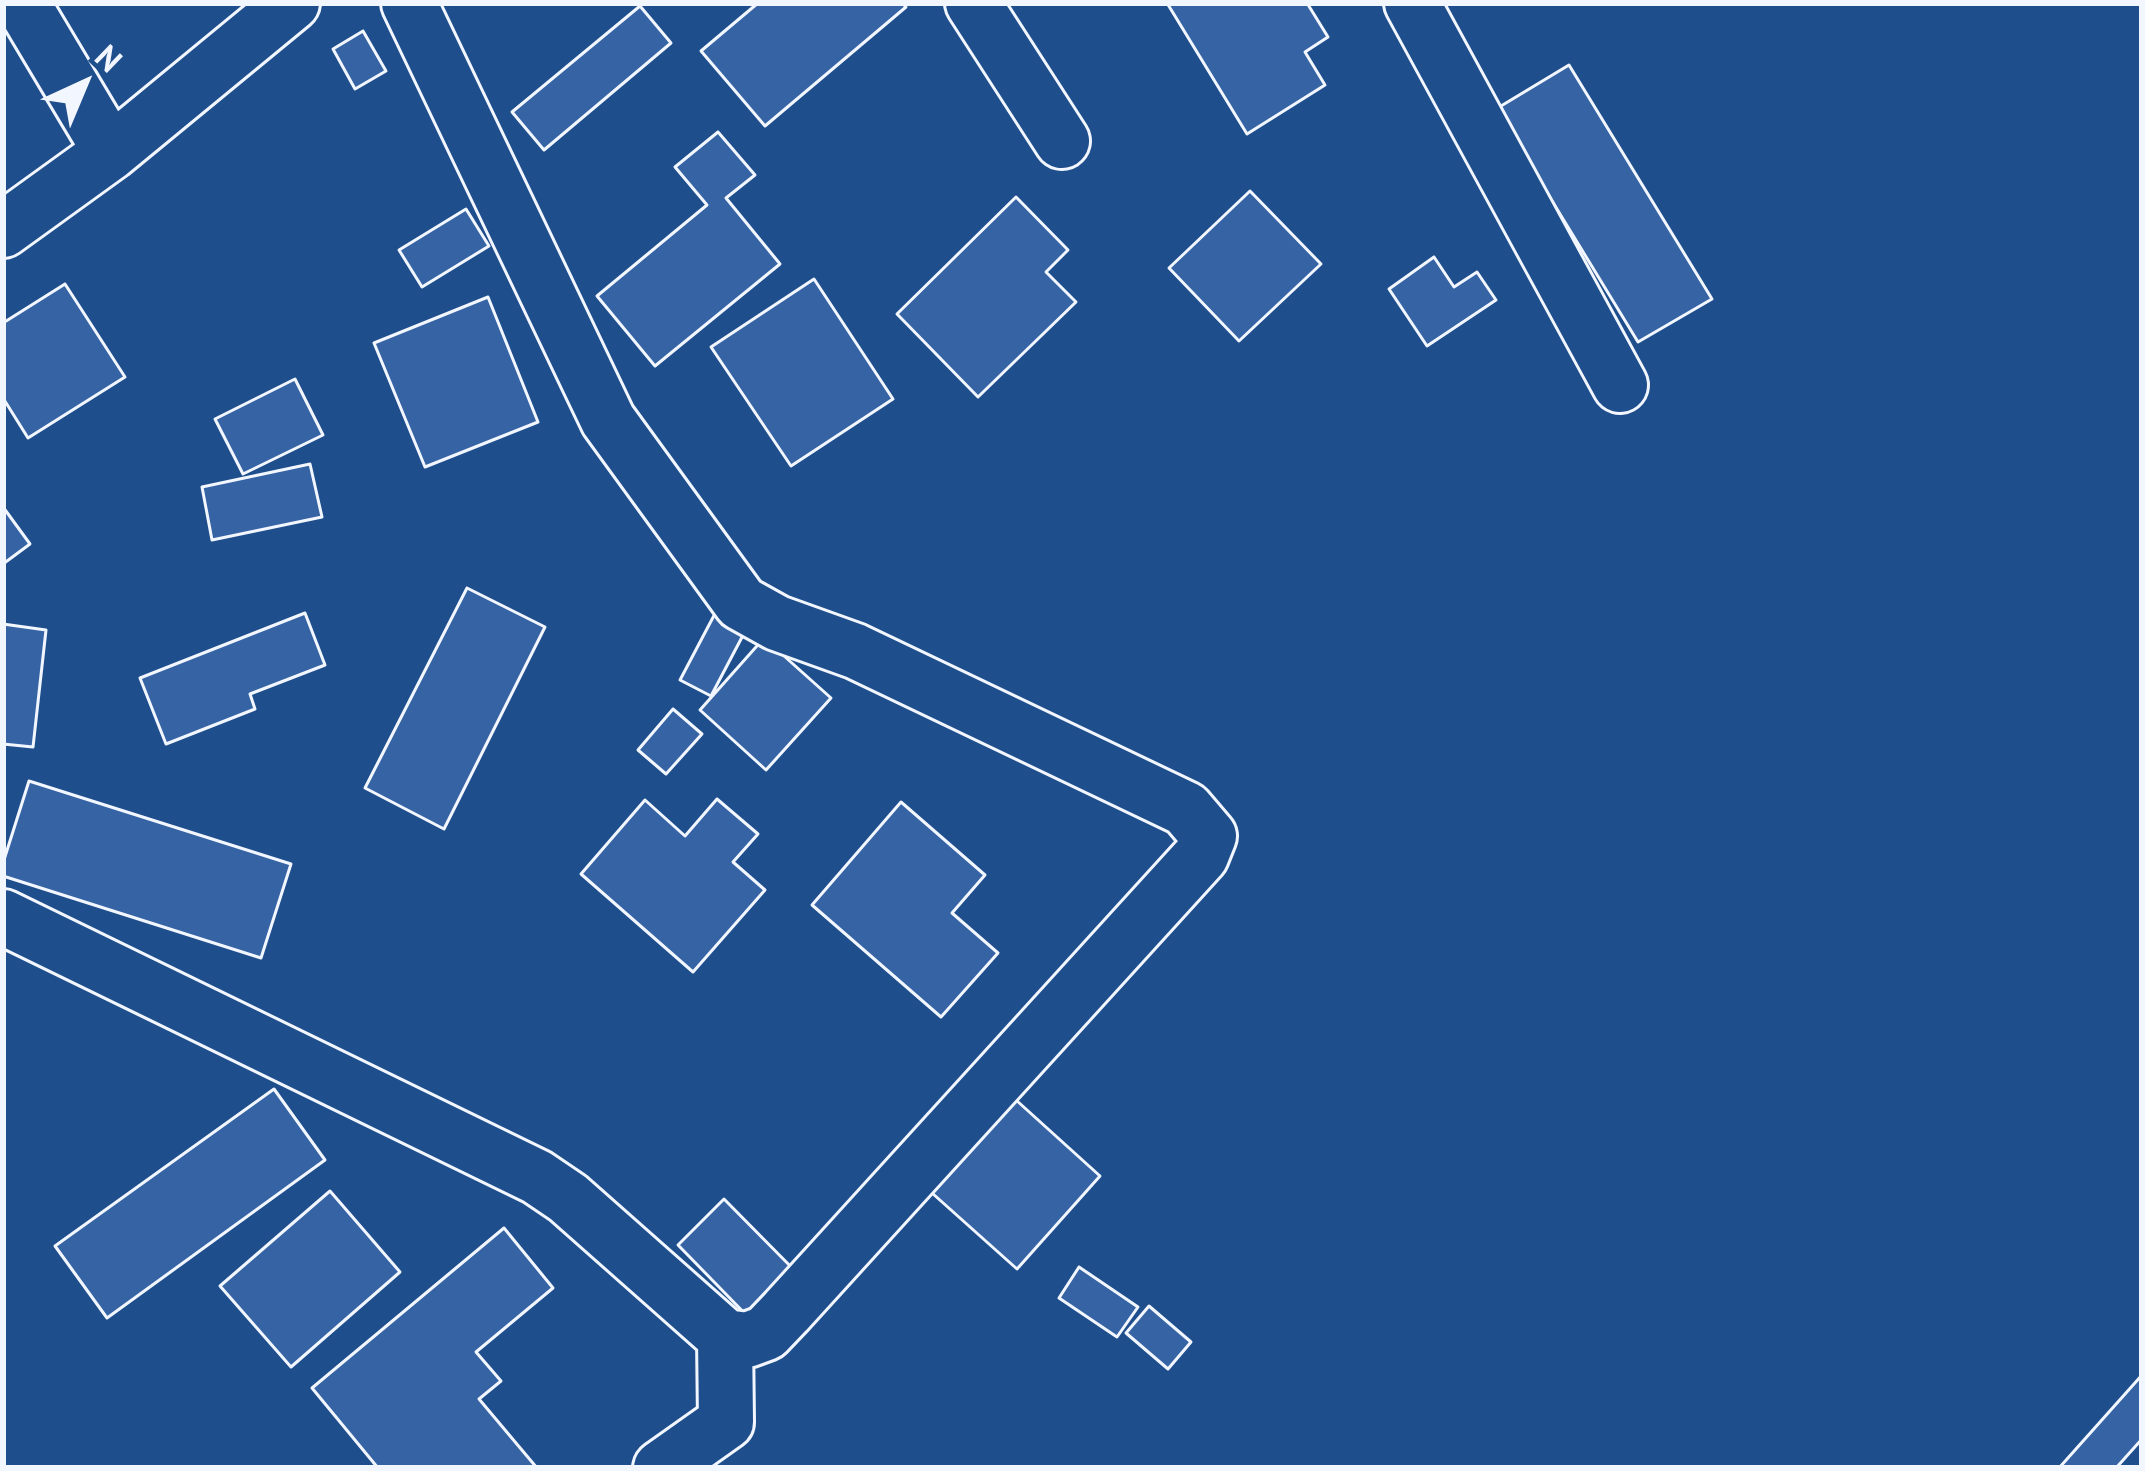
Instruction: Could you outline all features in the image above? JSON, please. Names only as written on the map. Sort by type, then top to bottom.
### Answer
[{"type":"street","points":[[22,3],[110,152]]},
{"type":"street","points":[[3,230],[110,152],[292,3]]},
{"type":"street","points":[[3,917],[537,1177],[568,1198],[725,1337],[747,1340],[766,1333],[787,1312],[1201,856],[1209,836],[1186,809],[855,651],[777,623],[741,603],[608,420],[409,3]]},
{"type":"street","points":[[973,3],[1062,140]]},
{"type":"street","points":[[1412,3],[1620,385]]},
{"type":"street","points":[[661,1468],[726,1422],[725,1337]]},
{"type":"building","points":[[758,3],[902,3],[906,7],[765,126],[701,51]]},
{"type":"building","points":[[1167,3],[1307,3],[1328,37],[1305,52],[1325,85],[1247,134]]},
{"type":"building","points":[[640,6],[671,43],[544,150],[512,112]]},
{"type":"building","points":[[363,31],[386,71],[355,89],[333,49]]},
{"type":"building","points":[[1569,65],[1712,299],[1638,342],[1496,109]]},
{"type":"building","points":[[718,132],[755,175],[726,198],[780,264],[655,366],[597,296],[707,205],[675,167]]},
{"type":"building","points":[[1250,191],[1321,264],[1239,341],[1169,268]]},
{"type":"building","points":[[1016,197],[1068,250],[1046,272],[1076,302],[978,397],[897,314]]},
{"type":"building","points":[[466,209],[489,246],[422,287],[399,250]]},
{"type":"building","points":[[1434,257],[1454,287],[1477,272],[1496,300],[1427,346],[1389,289]]},
{"type":"building","points":[[814,279],[893,399],[791,466],[711,347]]},
{"type":"building","points":[[65,284],[125,377],[28,438],[3,398],[3,323]]},
{"type":"building","points":[[488,297],[538,422],[425,467],[374,343]]},
{"type":"building","points":[[295,379],[323,435],[243,474],[215,419]]},
{"type":"building","points":[[310,464],[322,517],[212,540],[202,487]]},
{"type":"building","points":[[3,507],[30,544],[3,564]]},
{"type":"building","points":[[467,588],[545,627],[444,829],[365,788]]},
{"type":"building","points":[[719,606],[750,622],[711,696],[680,680]]},
{"type":"building","points":[[305,613],[325,665],[250,694],[255,709],[166,744],[140,678]]},
{"type":"building","points":[[3,624],[46,630],[33,747],[3,744]]},
{"type":"building","points":[[764,638],[831,698],[766,770],[700,710]]},
{"type":"building","points":[[673,709],[702,734],[666,774],[638,750]]},
{"type":"building","points":[[29,781],[291,864],[261,958],[3,876]]},
{"type":"building","points":[[717,799],[758,834],[733,862],[765,890],[693,972],[581,874],[645,800],[685,836]]},
{"type":"building","points":[[901,802],[985,875],[952,913],[998,953],[941,1017],[812,905]]},
{"type":"building","points":[[274,1089],[325,1160],[107,1318],[55,1246]]},
{"type":"building","points":[[1016,1100],[1100,1176],[1017,1269],[932,1193]]},
{"type":"building","points":[[330,1191],[400,1272],[291,1367],[220,1286]]},
{"type":"building","points":[[724,1199],[805,1281],[758,1327],[678,1245]]},
{"type":"building","points":[[504,1228],[553,1288],[476,1352],[501,1381],[479,1399],[537,1468],[378,1468],[312,1388]]},
{"type":"building","points":[[1079,1267],[1138,1307],[1117,1337],[1059,1298]]},
{"type":"building","points":[[1149,1306],[1191,1342],[1168,1369],[1126,1333]]},
{"type":"building","points":[[2142,1375],[2142,1439],[2116,1468],[2059,1468]]}]
